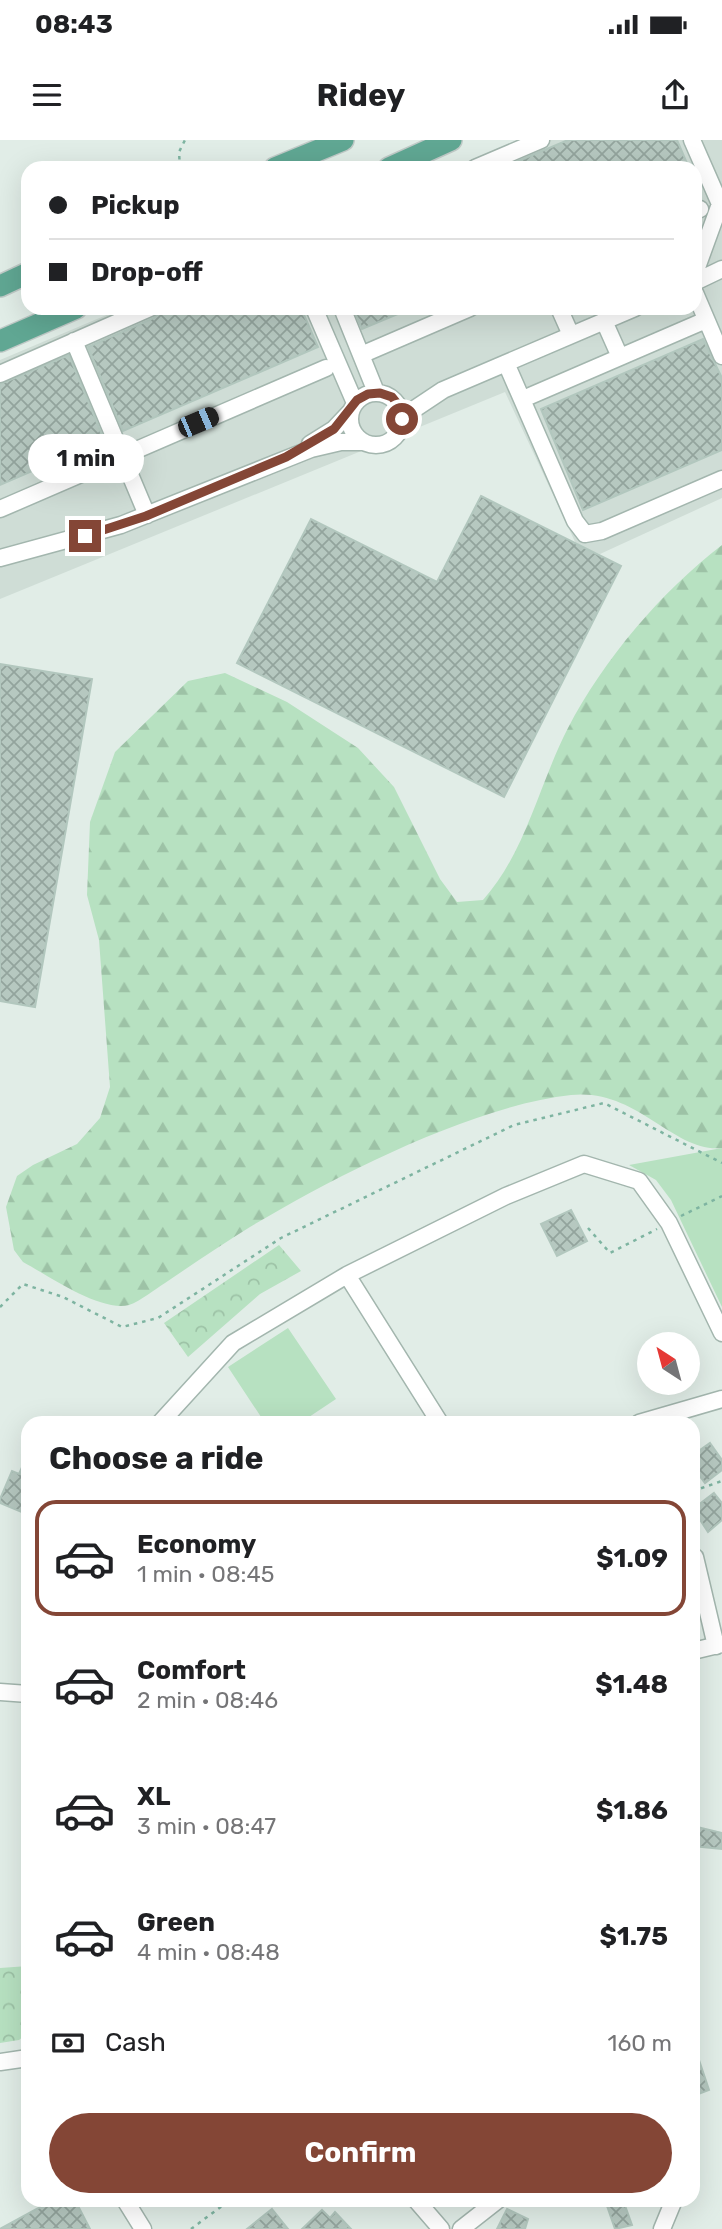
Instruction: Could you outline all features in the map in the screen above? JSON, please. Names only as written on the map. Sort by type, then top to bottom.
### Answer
[{"type":"main road","points":[[292,161],[343,140]]},
{"type":"main road","points":[[405,161],[452,140]]},
{"type":"main road","points":[[0,286],[21,276]]},
{"type":"main road","points":[[0,341],[60,315]]},
{"type":"street","points":[[502,161],[541,140]]},
{"type":"street","points":[[692,140],[701,161]]},
{"type":"street","points":[[702,163],[720,204],[702,254]]},
{"type":"street","points":[[702,279],[719,272]]},
{"type":"street","points":[[702,310],[722,356]]},
{"type":"street","points":[[0,374],[134,315]]},
{"type":"street","points":[[317,315],[353,407],[352,430],[364,442]]},
{"type":"street","points":[[345,315],[361,355],[382,394],[400,407],[402,423]]},
{"type":"street","points":[[361,355],[454,315]]},
{"type":"street","points":[[562,315],[571,335]]},
{"type":"street","points":[[4,559],[147,515],[286,457],[332,443],[364,442],[376,445],[388,442],[398,434],[402,423],[416,408],[443,390],[618,315]]},
{"type":"street","points":[[523,399],[706,320]]},
{"type":"street","points":[[604,321],[620,357]]},
{"type":"street","points":[[75,341],[147,515]]},
{"type":"street","points":[[506,363],[575,521],[585,534],[602,531],[722,479]]},
{"type":"street","points":[[0,509],[326,368]]},
{"type":"street","points":[[286,457],[334,429],[364,395],[411,397],[443,390]]},
{"type":"street","points":[[166,1416],[233,1343],[347,1275],[506,1196],[584,1164],[639,1181],[669,1223],[722,1333]]},
{"type":"street","points":[[347,1275],[436,1416]]},
{"type":"street","points":[[663,1416],[722,1399]]},
{"type":"street","points":[[700,1575],[719,1645],[700,1649]]},
{"type":"street","points":[[0,1692],[21,1694]]},
{"type":"street","points":[[0,2062],[21,2059]]},
{"type":"street","points":[[129,2207],[143,2229]]},
{"type":"street","points":[[422,2207],[441,2229]]},
{"type":"street","points":[[461,2229],[489,2207]]},
{"type":"street","points":[[662,2229],[667,2207]]},
{"type":"path","points":[[180,161],[179,152],[185,140]]},
{"type":"path","points":[[0,1307],[23,1284],[63,1297],[122,1328],[158,1318],[281,1238],[477,1142],[514,1125],[604,1103],[722,1163]]},
{"type":"path","points":[[588,1228],[610,1253],[722,1196]]},
{"type":"path","points":[[700,1489],[722,1481]]},
{"type":"path","points":[[191,2229],[221,2207]]},
{"type":"shaded area","points":[[518,140],[722,140],[722,498],[600,554],[577,546],[505,392],[0,599],[0,360],[106,315],[702,315],[702,161],[468,161]]},
{"type":"green space","points":[[722,545],[722,1148],[704,1147],[687,1141],[616,1101],[595,1095],[571,1095],[491,1113],[405,1146],[284,1207],[129,1305],[117,1306],[90,1298],[23,1262],[14,1250],[6,1207],[17,1176],[33,1165],[77,1144],[100,1118],[110,1087],[99,940],[87,895],[90,822],[115,752],[188,681],[225,673],[287,702],[358,748],[394,787],[440,879],[457,902],[483,900],[498,881],[521,839],[558,750],[582,702],[616,652],[656,605]]},
{"type":"green space","points":[[722,1148],[722,1307],[671,1200],[656,1180],[629,1165]]},
{"type":"green space","points":[[279,1245],[301,1271],[260,1294],[188,1357],[164,1323]]},
{"type":"green space","points":[[288,1328],[336,1399],[310,1416],[260,1416],[228,1367]]},
{"type":"green space","points":[[21,1966],[21,2038],[0,2043],[0,1968]]},
{"type":"building","points":[[568,140],[677,140],[686,161],[518,161]]},
{"type":"building","points":[[157,315],[304,315],[318,347],[123,431],[88,347]]},
{"type":"building","points":[[356,315],[395,315],[362,329]]},
{"type":"building","points":[[703,339],[722,378],[722,450],[583,510],[541,409]]},
{"type":"building","points":[[69,355],[104,440],[0,485],[0,384]]},
{"type":"building","points":[[481,496],[621,566],[504,797],[237,663],[311,519],[437,582]]},
{"type":"building","points":[[0,664],[92,679],[35,1007],[0,1001]]},
{"type":"building","points":[[571,1210],[587,1241],[557,1256],[541,1224]]},
{"type":"building","points":[[710,1443],[722,1460],[722,1470],[705,1483],[700,1476],[700,1450]]},
{"type":"building","points":[[21,1470],[21,1512],[0,1503],[12,1471],[19,1474]]},
{"type":"building","points":[[714,1493],[722,1503],[722,1520],[708,1532],[700,1520],[700,1504]]},
{"type":"building","points":[[700,1828],[722,1833],[722,1849],[700,1847]]},
{"type":"building","points":[[700,2063],[709,2090],[700,2093]]},
{"type":"building","points":[[40,2207],[79,2207],[90,2229],[0,2229]]},
{"type":"building","points":[[607,2207],[626,2207],[632,2225],[615,2229]]},
{"type":"building","points":[[272,2209],[288,2229],[247,2229]]},
{"type":"building","points":[[507,2209],[528,2219],[525,2229],[497,2229]]},
{"type":"building","points":[[322,2210],[330,2218],[335,2212],[351,2229],[302,2229]]},
{"type":"route","points":[[85,536],[146,516],[286,457],[334,429],[364,395],[376,392],[392,397],[400,407],[402,419]]}]
